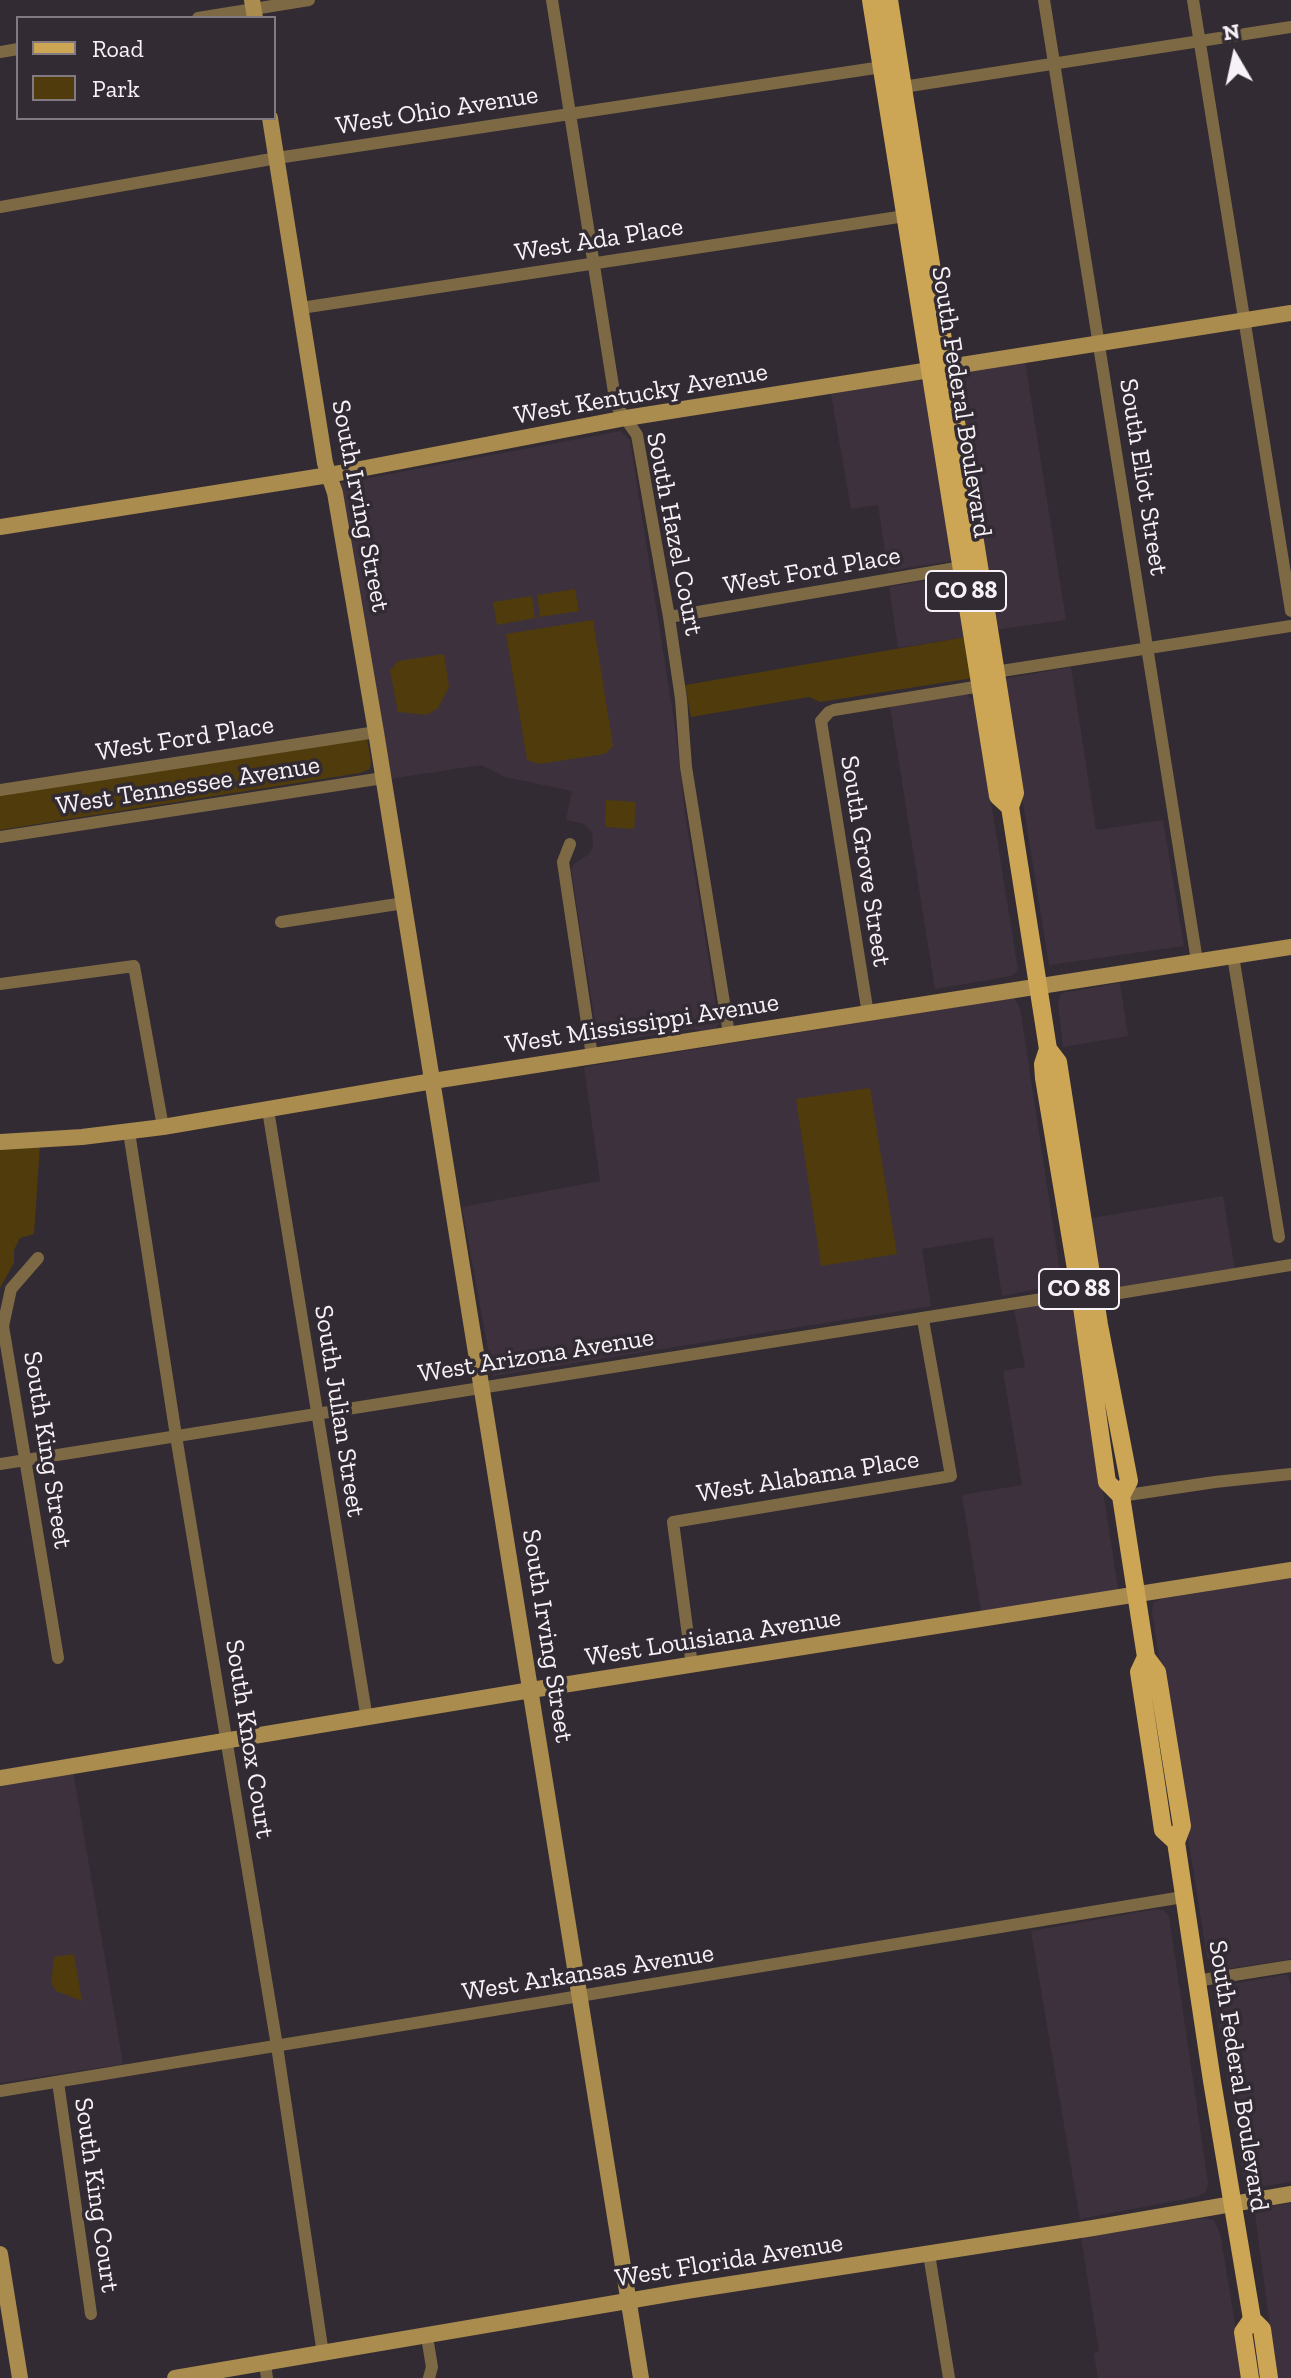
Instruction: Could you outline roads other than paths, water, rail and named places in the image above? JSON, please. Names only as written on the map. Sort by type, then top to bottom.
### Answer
[{"type":"main road","name":"South Federal Boulevard","points":[[871,0],[905,216],[939,369],[1015,793],[1010,807],[1048,1049],[1043,1064],[1044,1078],[1087,1295],[1107,1482],[1121,1496],[1146,1657],[1157,1672],[1182,1826],[1176,1842],[1196,1981],[1252,2319],[1262,2329],[1269,2378]]},
{"type":"main road","name":"South Federal Boulevard","points":[[889,0],[903,87],[962,567],[998,796],[1010,807]]},
{"type":"main road","name":"South Federal Boulevard","points":[[1250,2378],[1243,2332],[1252,2319]]},
{"type":"street","points":[[210,16],[309,0]]},
{"type":"street","name":"South Hazel Court","points":[[552,0],[616,405],[637,435],[669,617],[681,699],[686,767],[729,1034]]},
{"type":"street","name":"South Eliot Street","points":[[1044,0],[1197,961]]},
{"type":"street","points":[[1193,0],[1291,611]]},
{"type":"street","points":[[903,87],[1291,27]]},
{"type":"street","name":"West Ohio Avenue","points":[[0,207],[277,158],[882,67]]},
{"type":"street","name":"South Irving Street","points":[[270,120],[329,475],[335,493],[376,732],[641,2378]]},
{"type":"street","name":"West Ada Place","points":[[301,308],[905,216]]},
{"type":"street","name":"West Kentucky Avenue","points":[[0,527],[329,475],[626,418],[1291,313]]},
{"type":"street","name":"West Ford Place","points":[[669,617],[962,567]]},
{"type":"street","points":[[995,672],[1291,626]]},
{"type":"street","name":"South Grove Street","points":[[868,1014],[821,721],[834,710],[981,686]]},
{"type":"street","name":"West Ford Place","points":[[0,790],[376,732]]},
{"type":"street","name":"West Tennessee Avenue","points":[[0,837],[383,778]]},
{"type":"street","points":[[570,844],[563,862],[592,1056]]},
{"type":"street","points":[[281,922],[404,903]]},
{"type":"street","name":"West Mississippi Avenue","points":[[0,1142],[163,1127],[433,1081],[1291,947]]},
{"type":"street","points":[[1233,956],[1279,1237]]},
{"type":"street","points":[[0,984],[134,966],[163,1127]]},
{"type":"street","name":"South Julian Street","points":[[268,1110],[367,1719]]},
{"type":"street","name":"South Knox Court","points":[[129,1132],[277,2046],[323,2354]]},
{"type":"street","name":"South King Street","points":[[38,1258],[11,1289],[3,1326],[58,1658]]},
{"type":"street","name":"West Arizona Avenue","points":[[0,1464],[482,1386],[1291,1265]]},
{"type":"street","name":"West Alabama Place","points":[[692,1666],[673,1522],[951,1476],[923,1320]]},
{"type":"street","points":[[1121,1496],[1291,1474]]},
{"type":"street","name":"West Louisiana Avenue","points":[[0,1778],[531,1690],[1291,1570]]},
{"type":"street","name":"West Arkansas Avenue","points":[[0,2091],[1183,1897]]},
{"type":"street","points":[[1196,1981],[1291,1966]]},
{"type":"street","name":"South King Court","points":[[58,2082],[91,2314]]},
{"type":"street","name":"West Florida Avenue","points":[[175,2378],[266,2371],[323,2354],[629,2301],[1291,2194]]},
{"type":"street","points":[[0,2254],[20,2378]]},
{"type":"street","points":[[929,2254],[949,2378]]},
{"type":"street","points":[[427,2337],[432,2367],[429,2378]]}]
